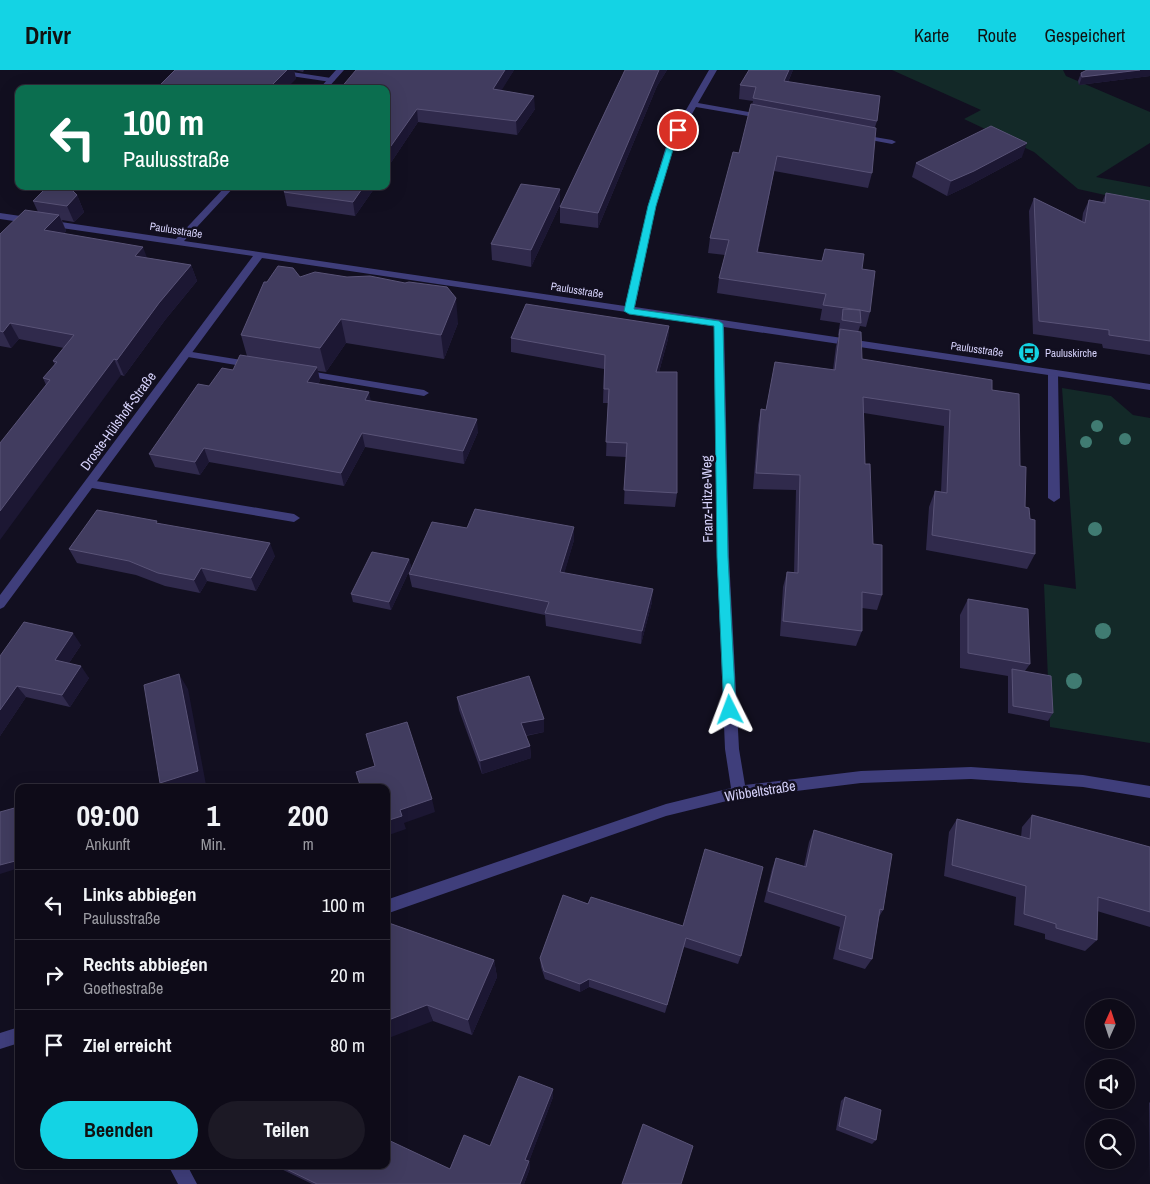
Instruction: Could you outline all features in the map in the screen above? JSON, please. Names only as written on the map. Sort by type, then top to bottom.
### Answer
[{"type":"street","points":[[264,70],[331,80]]},
{"type":"street","points":[[326,85],[340,70]]},
{"type":"street","points":[[629,311],[652,206],[671,143],[713,70]]},
{"type":"street","points":[[692,104],[778,120]]},
{"type":"street","points":[[854,134],[892,142]]},
{"type":"street","points":[[178,242],[227,190]]},
{"type":"street","name":"Paulusstraße","points":[[0,216],[1150,388]]},
{"type":"street","name":"Droste-Hülshoff-Straße","points":[[0,604],[259,255]]},
{"type":"street","name":"Franz-Hitze-Weg","points":[[719,324],[723,557],[732,749],[739,792]]},
{"type":"street","points":[[186,354],[262,366]]},
{"type":"street","points":[[291,371],[424,393]]},
{"type":"street","points":[[1052,373],[1054,498]]},
{"type":"street","points":[[90,484],[294,518]]},
{"type":"street","name":"Wibbeltstraße","points":[[390,906],[666,810],[739,792],[861,777],[972,773],[1083,781],[1150,792]]},
{"type":"street","points":[[0,1041],[15,1036]]},
{"type":"street","points":[[179,1169],[188,1184]]},
{"type":"green space","points":[[892,70],[1063,70],[1066,76],[1150,112],[1150,143],[1096,177],[1150,187],[1150,205],[1078,189],[1034,152],[964,119],[981,110]]},
{"type":"green space","points":[[1062,388],[1111,396],[1133,415],[1150,418],[1150,743],[1050,727],[1044,584],[1076,589]]},
{"type":"building","points":[[175,70],[287,70],[272,85],[160,85]]},
{"type":"building","points":[[356,70],[505,70],[493,89],[534,96],[516,121],[417,109],[390,147],[390,85],[343,85]]},
{"type":"building","points":[[625,70],[659,70],[598,213],[560,207]]},
{"type":"building","points":[[749,70],[789,70],[784,81],[880,96],[877,121],[753,98],[756,87],[740,85]]},
{"type":"building","points":[[1087,70],[1140,70],[1082,77],[1081,73]]},
{"type":"building","points":[[751,104],[876,128],[872,173],[777,156],[757,252],[822,261],[825,249],[864,254],[862,269],[875,271],[870,312],[823,305],[826,294],[719,278],[729,240],[710,238],[733,152],[739,153]]},
{"type":"building","points":[[991,126],[1027,143],[951,181],[916,163]]},
{"type":"building","points":[[521,184],[560,189],[531,250],[491,244]]},
{"type":"building","points":[[44,190],[72,190],[77,195],[67,206],[33,201]]},
{"type":"building","points":[[285,190],[361,190],[353,202],[284,192]]},
{"type":"building","points":[[1106,193],[1150,201],[1150,341],[1109,335],[1109,330],[1039,321],[1034,198],[1085,223],[1089,200],[1105,203]]},
{"type":"building","points":[[25,210],[59,215],[44,230],[143,247],[135,256],[191,265],[159,303],[117,360],[114,359],[0,511],[0,443],[50,380],[43,378],[57,362],[53,361],[74,335],[10,323],[3,332],[0,331],[0,234]]},
{"type":"building","points":[[278,266],[293,268],[300,277],[315,272],[347,277],[370,276],[405,283],[447,287],[456,298],[441,335],[341,319],[320,348],[241,335],[264,282],[267,282]]},
{"type":"building","points":[[526,304],[669,326],[656,372],[677,372],[677,493],[624,490],[627,443],[606,442],[609,389],[604,389],[605,355],[511,338]]},
{"type":"building","points":[[843,309],[860,310],[861,323],[842,320]]},
{"type":"building","points":[[840,329],[861,332],[862,359],[992,380],[992,390],[1019,394],[1020,466],[1026,467],[1025,507],[1029,508],[1030,519],[1035,520],[1035,554],[932,535],[935,491],[947,493],[950,410],[863,397],[865,464],[870,464],[873,544],[882,545],[882,595],[862,592],[862,631],[783,621],[787,572],[798,573],[800,475],[756,473],[761,409],[766,410],[775,362],[835,370]]},
{"type":"building","points":[[240,355],[317,367],[307,382],[369,392],[365,400],[477,419],[463,451],[362,433],[341,473],[204,448],[195,462],[149,454],[198,384],[209,386],[222,368],[233,370]]},
{"type":"building","points":[[475,509],[574,527],[560,572],[653,589],[642,631],[545,613],[549,602],[409,574],[432,522],[467,528]]},
{"type":"building","points":[[97,510],[157,521],[156,523],[270,543],[251,578],[201,568],[194,580],[158,573],[129,561],[69,549]]},
{"type":"building","points":[[372,552],[409,559],[389,602],[351,594]]},
{"type":"building","points":[[968,599],[1028,609],[1030,664],[968,653]]},
{"type":"building","points":[[24,622],[73,633],[55,660],[81,666],[62,695],[17,686],[0,710],[0,656]]},
{"type":"building","points":[[1012,669],[1051,676],[1053,713],[1013,706]]},
{"type":"building","points":[[179,674],[198,771],[160,783],[144,685]]},
{"type":"building","points":[[529,676],[544,719],[521,723],[530,746],[480,761],[457,697]]},
{"type":"building","points":[[407,722],[432,799],[400,810],[402,816],[390,820],[390,784],[360,784],[356,772],[375,766],[366,734]]},
{"type":"building","points":[[15,808],[15,861],[0,865],[0,812]]},
{"type":"building","points":[[1032,815],[1150,847],[1150,912],[1098,897],[1097,940],[1056,928],[1056,924],[1024,914],[1026,886],[952,865],[957,819],[1030,839]]},
{"type":"building","points":[[814,830],[892,854],[883,910],[880,909],[872,959],[839,949],[846,916],[768,891],[776,858],[806,867]]},
{"type":"building","points":[[705,849],[763,867],[741,956],[686,938],[667,1005],[589,979],[580,984],[544,971],[540,958],[563,895],[588,904],[591,897],[683,926]]},
{"type":"building","points":[[390,923],[494,960],[468,1020],[427,1005],[390,1019]]},
{"type":"building","points":[[519,1076],[553,1089],[525,1160],[529,1161],[520,1184],[317,1184],[286,1169],[390,1169],[390,1141],[450,1169],[464,1135],[490,1146]]},
{"type":"building","points":[[845,1097],[881,1110],[876,1140],[839,1126]]},
{"type":"building","points":[[643,1124],[693,1146],[681,1184],[622,1184]]},
{"type":"place","name":"Pauluskirche","points":[[1029,353]]},
{"type":"route","points":[[678,130],[671,143],[652,206],[629,311],[719,324],[723,557],[730,710]]}]
